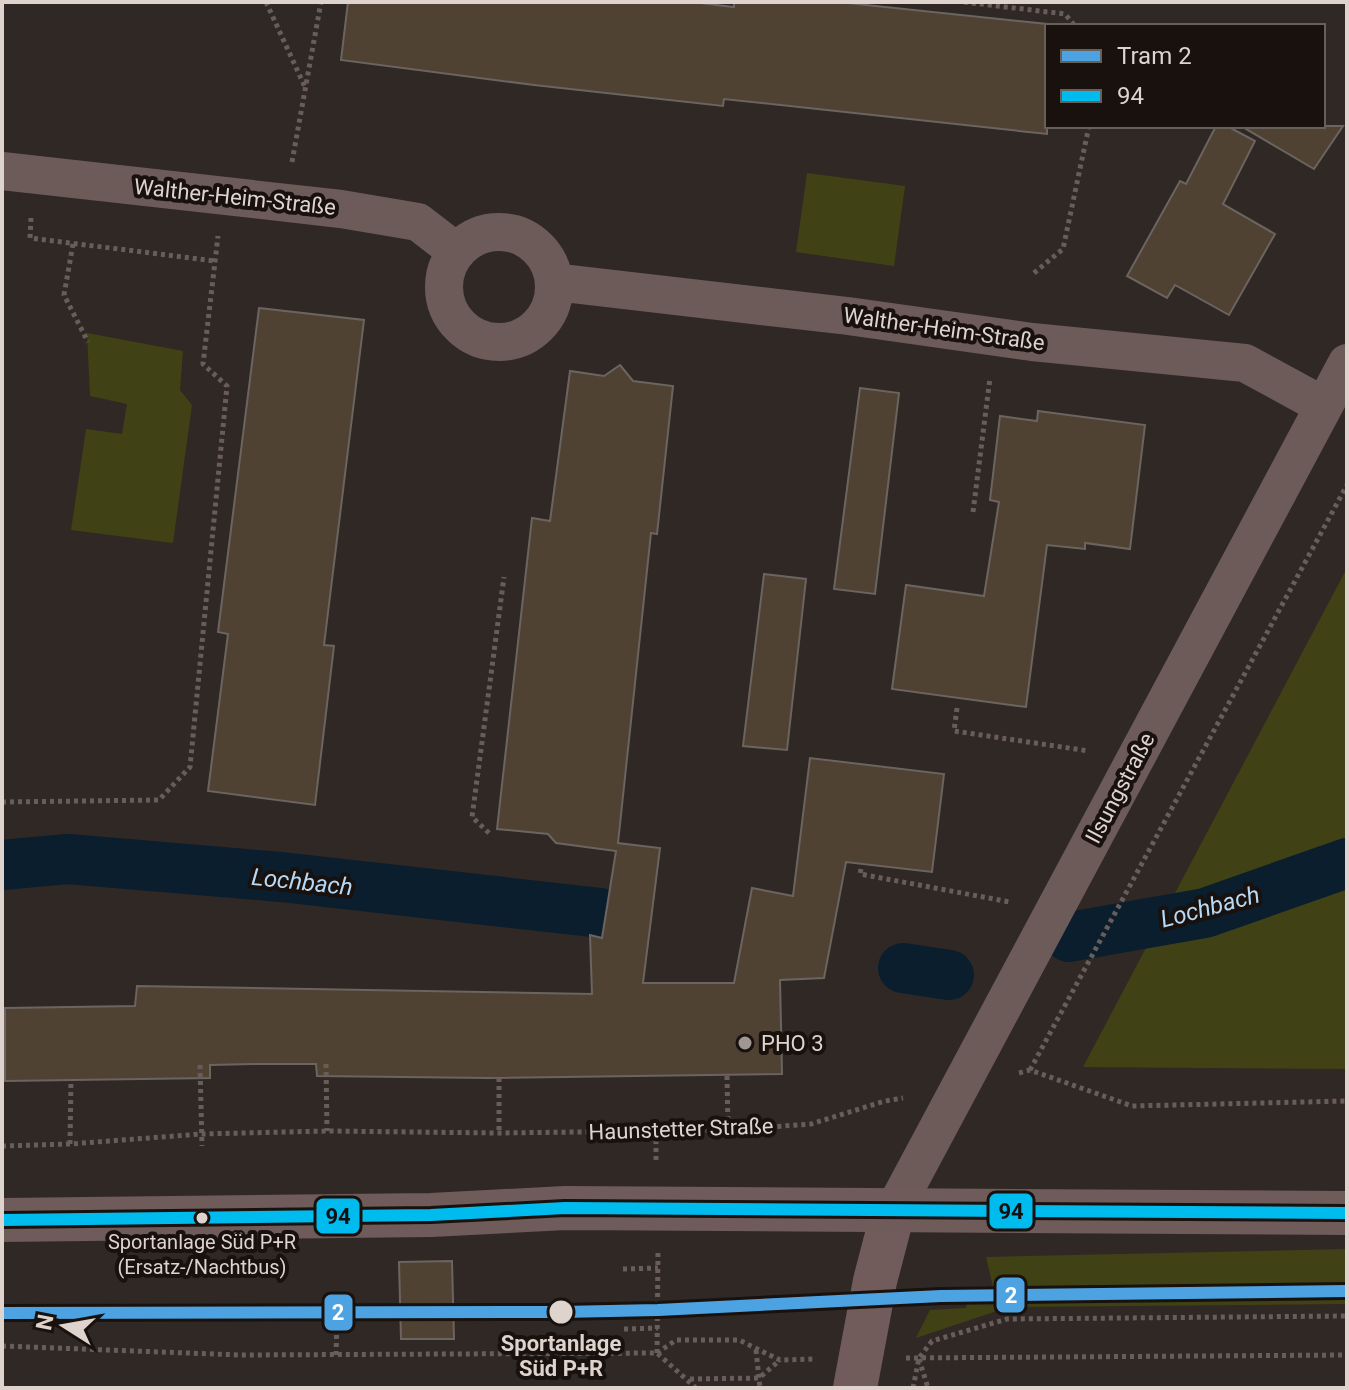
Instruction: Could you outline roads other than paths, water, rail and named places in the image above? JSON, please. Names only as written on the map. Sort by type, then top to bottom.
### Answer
[{"type":"main road","points":[[2,1220],[431,1215],[565,1208],[1347,1213]]},
{"type":"street","name":"Walther-Heim-Straße","points":[[18,173],[285,202],[418,222],[457,252]]},
{"type":"street","points":[[506,232],[524,237],[539,248],[549,264],[554,282],[553,299],[547,316],[535,329],[519,338],[500,342],[481,339],[465,330],[453,316],[446,299],[444,280],[457,252],[471,240],[488,233],[506,232]]},
{"type":"street","name":"Walther-Heim-Straße","points":[[554,282],[848,316],[995,337],[1245,363],[1324,406]]},
{"type":"street","name":"Ilsungstraße","points":[[893,1212],[1347,363]]},
{"type":"street","points":[[855,1388],[875,1281],[893,1212]]},
{"type":"waterway","name":"Lochbach","points":[[2,865],[68,859],[281,877],[601,913]]},
{"type":"waterway","name":"Lochbach","points":[[1069,937],[1205,913],[1347,863]]},
{"type":"waterway","name":"Lochbach","points":[[903,968],[949,975]]},
{"type":"tram line","name":"2","points":[[2,1313],[561,1312],[941,1296],[1347,1291]]},
{"type":"place","name":"PHO 3","points":[[745,1043]]},
{"type":"place","name":"Sportanlage Süd P+R (Ersatz-/Nachtbus)","points":[[202,1218]]},
{"type":"place","name":"Sportanlage Süd P+R","points":[[561,1312]]}]
